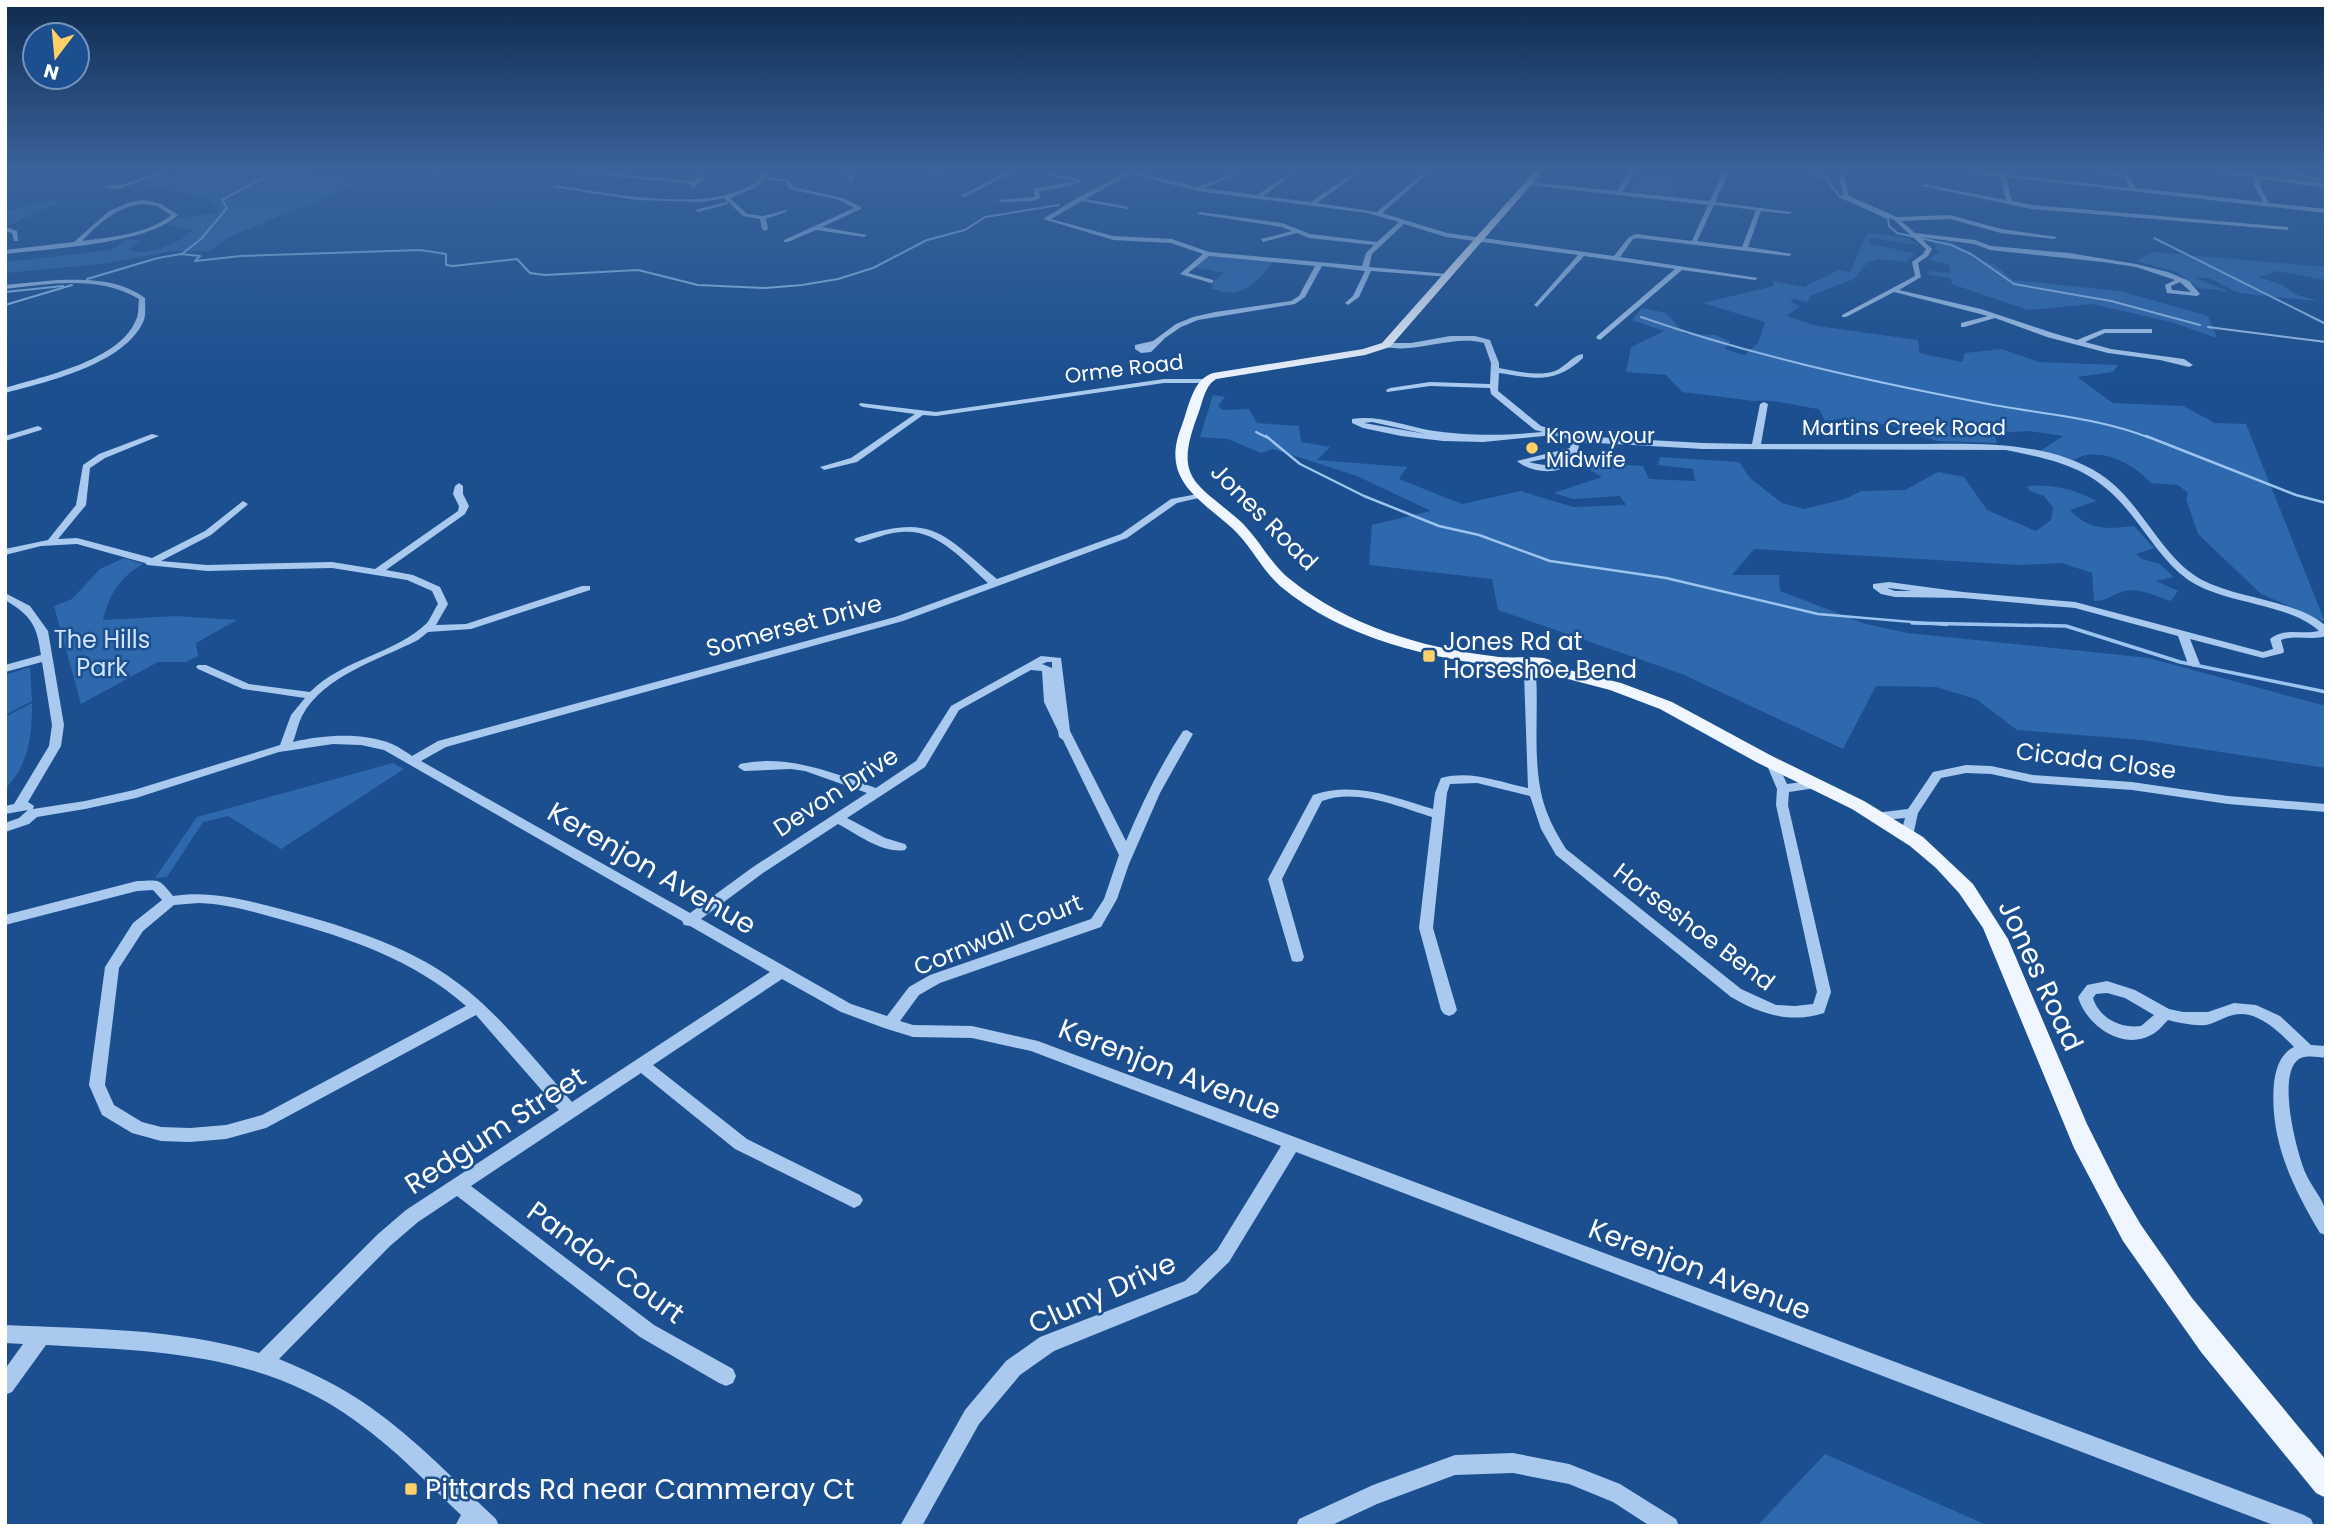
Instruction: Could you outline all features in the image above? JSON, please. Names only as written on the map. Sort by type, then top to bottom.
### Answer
[{"type":"main road","points":[[1386,345],[1479,241]]},
{"type":"main road","name":"Orme Road","points":[[1204,381],[1224,373],[1357,354],[1386,345]]},
{"type":"main road","name":"Jones Road","points":[[1204,381],[1179,445],[1181,466],[1188,482],[1240,528],[1274,572],[1316,604],[1403,642],[1616,687],[1654,700],[1772,763],[1883,816],[1910,823],[1987,917],[2074,1124],[2110,1195],[2207,1337],[2326,1483]]},
{"type":"street","points":[[5,251],[90,241]]},
{"type":"street","points":[[1176,241],[1208,254],[1448,276]]},
{"type":"street","points":[[1360,241],[1377,244]]},
{"type":"street","points":[[1348,303],[1356,297],[1367,269],[1369,253],[1380,241]]},
{"type":"street","points":[[1491,241],[1755,278]]},
{"type":"street","points":[[1616,258],[1628,241]]},
{"type":"street","points":[[1689,241],[1789,254]]},
{"type":"street","points":[[1744,248],[1747,241]]},
{"type":"street","points":[[1844,316],[1918,277],[1915,262],[1926,255],[1929,249],[1921,241]]},
{"type":"street","points":[[1969,241],[1990,248],[2152,267],[2172,274],[2178,281]]},
{"type":"street","points":[[1208,254],[1184,274],[1210,281]]},
{"type":"street","points":[[1537,305],[1583,254]]},
{"type":"street","points":[[1153,344],[1169,329],[1208,315],[1293,303],[1302,296],[1319,265]]},
{"type":"street","points":[[1600,338],[1680,268]]},
{"type":"street","points":[[5,287],[70,283],[121,288],[142,298],[142,316],[135,334],[111,352],[5,391]]},
{"type":"street","points":[[1892,290],[1994,316],[2078,342],[2164,360]]},
{"type":"street","points":[[1964,325],[1994,316]]},
{"type":"street","points":[[2078,342],[2104,331],[2149,331]]},
{"type":"street","points":[[1386,345],[1482,340],[1492,349],[1495,370],[1493,386],[1499,397],[1538,428],[1576,439],[1756,446],[1764,404]]},
{"type":"street","points":[[1495,370],[1549,376],[1566,371],[1580,356]]},
{"type":"street","name":"Orme Road","points":[[863,405],[919,415],[1164,381],[1204,381]]},
{"type":"street","points":[[1390,390],[1430,384],[1493,386]]},
{"type":"street","points":[[824,467],[854,460],[919,415]]},
{"type":"street","points":[[1482,439],[1427,432],[1372,420],[1355,421],[1361,425],[1423,438],[1482,439],[1553,434]]},
{"type":"street","points":[[5,439],[38,428]]},
{"type":"street","points":[[51,542],[81,505],[86,467],[102,456],[155,436]]},
{"type":"street","points":[[1573,450],[1521,461],[1527,466],[1558,466],[1569,461],[1573,450],[1576,439]]},
{"type":"street","name":"Martins Creek Road","points":[[1756,446],[2006,447],[2042,454],[2083,468],[2107,483],[2178,565],[2198,581],[2308,619],[2326,632],[2315,635],[2284,633],[2275,639],[2279,651],[2263,655],[2075,605],[1889,585],[1877,586],[1885,592],[1895,594],[1963,595]]},
{"type":"street","name":"Somerset Drive","points":[[412,760],[442,744],[900,619],[1124,536],[1174,501],[1188,482]]},
{"type":"street","points":[[377,572],[462,512],[464,506],[458,494],[460,486]]},
{"type":"street","name":"Somerset Drive","points":[[1174,501],[1200,495]]},
{"type":"street","points":[[150,563],[208,533],[243,505]]},
{"type":"street","points":[[859,540],[901,526],[920,527],[933,533],[996,584]]},
{"type":"street","points":[[5,552],[51,542],[81,542],[150,563],[207,568],[315,564],[423,581],[436,589],[443,600],[442,608],[426,629],[404,643],[357,664],[310,695],[295,716],[285,747]]},
{"type":"street","points":[[426,629],[467,626],[586,588]]},
{"type":"street","points":[[5,596],[26,608],[43,631],[58,725],[57,736],[26,809],[5,838]]},
{"type":"street","points":[[2183,635],[2194,664]]},
{"type":"street","points":[[5,669],[48,657]]},
{"type":"street","name":"Devon Drive","points":[[689,921],[758,870],[920,764],[955,708],[1028,668],[1039,665],[1047,668],[1050,702],[1065,737],[1126,855]]},
{"type":"street","points":[[202,667],[247,687],[310,695]]},
{"type":"street","name":"Horseshoe Bend","points":[[1532,669],[1533,793],[1550,836],[1561,852],[1736,993],[1762,1009],[1791,1013],[1819,1009],[1824,992],[1783,805],[1783,789]]},
{"type":"street","name":"Cornwall Court","points":[[889,1024],[914,991],[935,979],[1096,923],[1110,905],[1126,855],[1171,757],[1187,734]]},
{"type":"street","name":"Kerenjon Avenue","points":[[5,810],[121,797],[285,747],[323,741],[357,740],[388,747],[689,921],[846,1008],[913,1031],[972,1032],[1033,1045],[2304,1526]]},
{"type":"street","points":[[1772,763],[1783,789],[1818,784]]},
{"type":"street","points":[[744,767],[790,765],[807,768],[876,792]]},
{"type":"street","name":"Cicada Close","points":[[1910,823],[1937,775],[1966,769],[2033,779],[2132,786],[2228,800],[2326,808]]},
{"type":"street","points":[[1449,1010],[1426,929],[1439,815],[1446,781],[1454,777],[1533,793]]},
{"type":"street","points":[[1297,957],[1275,879],[1317,798],[1329,791],[1350,791],[1439,815]]},
{"type":"street","points":[[837,818],[880,841],[900,847]]},
{"type":"street","points":[[5,920],[137,886],[157,885],[170,901]]},
{"type":"street","points":[[476,1008],[266,1121],[226,1132],[161,1134],[138,1128],[108,1110],[97,1085],[112,967],[138,927],[170,901],[199,895],[330,927],[379,946],[442,979],[476,1008],[571,1112]]},
{"type":"street","name":"Redgum Street","points":[[263,1362],[384,1240],[457,1186],[781,972]]},
{"type":"street","points":[[2165,1014],[2147,1031],[2122,1031],[2097,1018],[2085,997],[2092,989],[2117,989],[2165,1014],[2199,1019],[2211,1018],[2234,1009],[2256,1011],[2280,1024],[2307,1051]]},
{"type":"street","points":[[2326,1052],[2307,1051],[2289,1056],[2283,1066],[2281,1132],[2298,1181],[2326,1227]]},
{"type":"street","points":[[642,1065],[741,1144],[854,1200]]},
{"type":"street","name":"Cluny Drive","points":[[910,1526],[972,1417],[1013,1368],[1047,1344],[1158,1303],[1191,1287],[1223,1256],[1292,1143]]},
{"type":"street","name":"Pandor Court","points":[[457,1186],[647,1331],[726,1376]]},
{"type":"street","points":[[5,1334],[165,1341],[263,1362],[316,1384],[363,1414],[477,1522]]},
{"type":"street","points":[[5,1385],[41,1336]]},
{"type":"street","points":[[1306,1526],[1373,1495],[1454,1465],[1513,1463],[1569,1474],[1620,1494],[1669,1526]]},
{"type":"green space","points":[[124,241],[141,241],[128,250],[145,252],[176,241],[223,241],[209,251],[172,251],[101,264],[5,273],[5,262],[111,250]]},
{"type":"green space","points":[[1863,241],[1915,254],[1905,262],[1879,259],[1868,262],[1854,279],[1812,295],[1807,302],[1794,299],[1790,302],[1800,306],[1787,316],[1817,326],[1918,340],[1919,353],[1962,362],[1965,353],[2001,349],[2039,362],[2118,365],[2113,372],[2077,377],[2113,403],[2183,406],[2215,423],[2246,424],[2325,622],[2261,594],[2198,534],[2186,499],[2188,493],[2178,485],[2151,483],[2125,463],[2104,455],[2093,454],[2073,460],[2040,451],[2063,436],[2029,431],[1994,433],[1997,443],[1937,441],[1890,425],[1840,419],[1825,421],[1819,409],[1682,392],[1666,375],[1626,372],[1631,347],[1664,331],[1632,320],[1642,308],[1666,313],[1685,334],[1715,335],[1730,341],[1725,349],[1744,355],[1758,343],[1765,322],[1703,303],[1774,286],[1773,281],[1804,287],[1839,270],[1850,272]]},
{"type":"green space","points":[[1894,241],[1913,241],[1918,245]]},
{"type":"green space","points":[[1932,241],[1951,241],[1977,259],[1995,265],[2013,280],[2120,291],[2208,316],[2217,338],[2171,322],[2092,304],[2028,310],[1952,284],[1951,278],[1929,275],[1927,271],[1951,273],[1949,264],[1928,260],[1939,252]]},
{"type":"green space","points":[[2153,252],[2326,267],[2326,280],[2277,271],[2259,277],[2282,285],[2297,295],[2319,301],[2241,293],[2214,280],[2195,278],[2228,291],[2198,288],[2177,272],[2136,261]]},
{"type":"green space","points":[[1208,256],[1273,262],[1253,283],[1231,293],[1211,288],[1211,283],[1224,273],[1192,267]]},
{"type":"green space","points":[[1213,395],[1225,397],[1218,406],[1223,410],[1249,409],[1257,423],[1299,426],[1301,442],[1330,447],[1317,460],[1407,467],[1399,479],[1462,504],[1521,491],[1573,507],[1626,505],[1620,496],[1573,499],[1554,493],[1602,477],[1582,465],[1589,462],[1643,466],[1649,479],[1695,481],[1693,469],[1658,465],[1660,457],[1739,462],[1750,478],[1782,503],[1804,509],[1845,499],[1861,491],[1905,490],[1938,472],[1964,477],[1987,510],[2036,531],[2051,520],[2053,508],[2044,496],[2030,491],[2027,486],[2071,490],[2096,501],[2070,510],[2084,522],[2099,527],[2134,526],[2154,548],[2136,554],[2142,559],[2160,564],[2174,577],[2156,581],[2178,591],[2171,601],[2146,592],[2127,590],[2094,601],[2092,573],[2062,563],[2019,565],[1754,549],[1732,575],[1779,575],[1780,591],[1866,624],[1908,633],[2149,658],[2326,706],[2326,768],[2142,740],[2017,730],[1976,699],[1936,687],[1876,686],[1843,749],[1682,674],[1498,610],[1492,579],[1369,565],[1372,525],[1431,511],[1357,476],[1273,449],[1261,453],[1228,439],[1200,437]]},
{"type":"green space","name":"The Hills Park","points":[[124,558],[143,564],[117,588],[103,620],[176,616],[237,620],[196,643],[198,656],[186,662],[158,662],[81,704],[54,606],[72,599],[100,569]]},
{"type":"green space","points":[[30,667],[32,701],[5,715],[5,675]]},
{"type":"green space","points":[[32,703],[28,749],[19,770],[5,789],[5,717]]},
{"type":"green space","points":[[393,763],[404,769],[281,849],[228,816],[203,822],[167,877],[155,878],[197,817]]},
{"type":"green space","points":[[1825,1454],[1989,1526],[1757,1526]]},
{"type":"waterway","points":[[182,254],[198,241]]},
{"type":"waterway","points":[[87,279],[181,254],[200,256],[195,261],[241,256],[420,250],[446,254],[446,265],[453,266],[517,259],[530,273],[545,275],[638,270],[698,285],[765,288],[838,279],[873,268],[924,241]]},
{"type":"waterway","points":[[1935,241],[1971,254],[2014,284],[2111,301],[2200,325]]},
{"type":"waterway","points":[[2161,241],[2326,324]]},
{"type":"waterway","points":[[5,305],[72,285]]},
{"type":"waterway","points":[[5,292],[63,286]]},
{"type":"waterway","points":[[1641,317],[1808,366],[1978,402],[2086,420],[2150,438]]},
{"type":"waterway","points":[[2208,327],[2326,342]]},
{"type":"waterway","points":[[1256,432],[1268,438]]},
{"type":"waterway","points":[[1266,436],[1300,464],[1364,496],[1439,526],[1479,535],[1550,561],[1666,578],[1818,614],[1927,623]]},
{"type":"waterway","points":[[2146,436],[2296,495],[2326,503]]},
{"type":"waterway","points":[[1912,623],[1927,623]]},
{"type":"waterway","points":[[1927,623],[2066,626],[2180,662],[2326,692]]},
{"type":"waterway","points":[[1927,623],[1947,625]]},
{"type":"place","name":"Know your Midwife","points":[[1532,448]]},
{"type":"place","name":"Jones Rd at Horseshoe Bend","points":[[1429,656]]},
{"type":"place","name":"Pittards Rd near Cammeray Ct","points":[[411,1489]]}]
